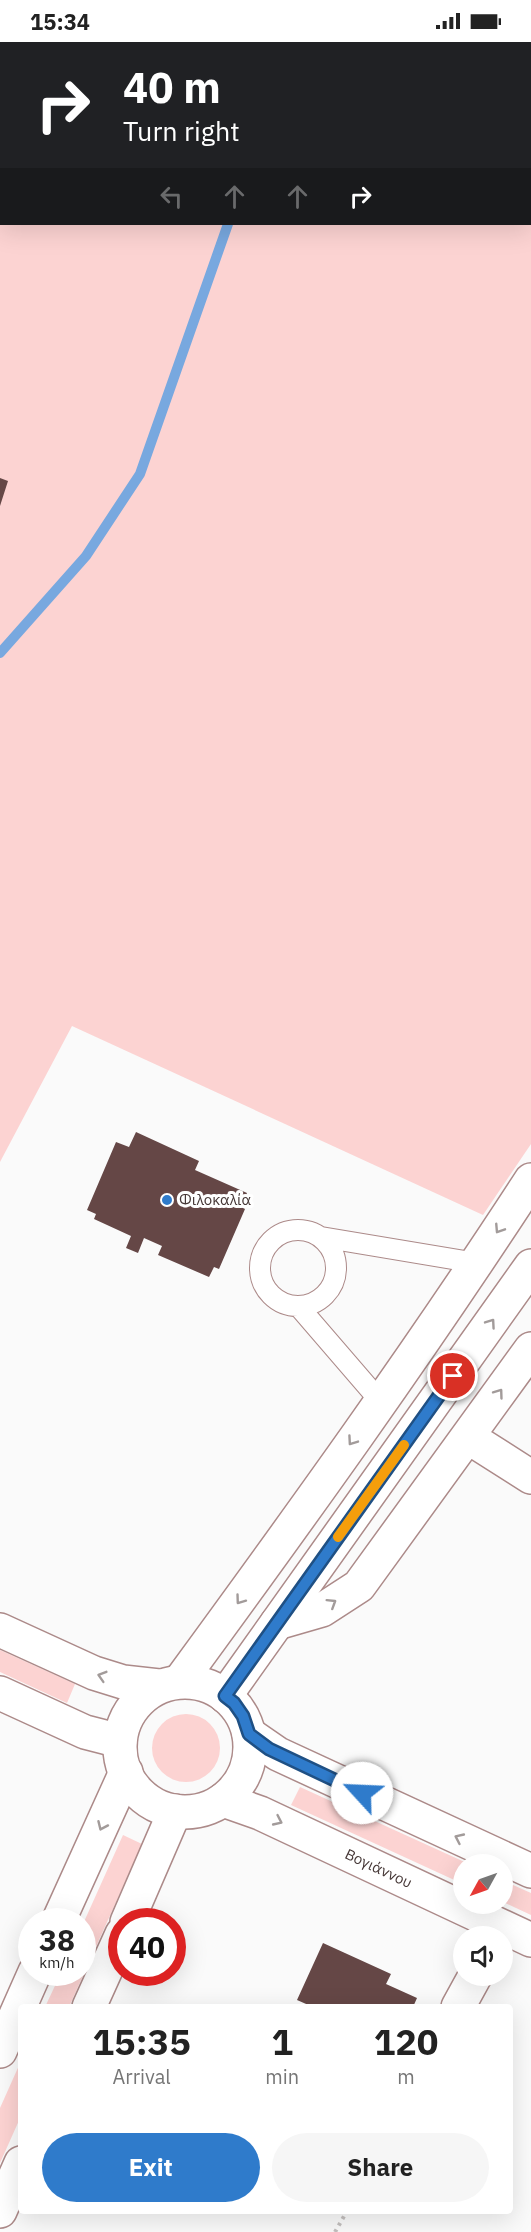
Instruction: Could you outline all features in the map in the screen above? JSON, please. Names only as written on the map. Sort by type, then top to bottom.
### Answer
[{"type":"street","points":[[0,1630],[94,1673],[123,1682],[170,1684],[202,1683],[225,1696],[234,1703],[243,1716],[249,1734],[250,1753],[246,1771],[236,1787],[223,1800],[209,1808],[194,1812],[160,1807],[144,1798],[131,1784],[123,1757],[123,1724],[132,1708],[144,1696],[170,1684],[260,1572],[477,1263],[531,1180]]},
{"type":"street","points":[[225,1696],[531,1266]]},
{"type":"street","points":[[277,1623],[322,1610],[359,1586],[531,1349]]},
{"type":"street","points":[[468,1437],[531,1477]]},
{"type":"street","points":[[0,1693],[84,1732],[123,1757]]},
{"type":"street","points":[[249,1734],[278,1754],[531,1871]]},
{"type":"street","points":[[64,1908],[123,1757]]},
{"type":"street","name":"Βογιάννου","points":[[223,1800],[260,1813],[487,1926]]},
{"type":"street","points":[[133,1908],[175,1811]]},
{"type":"street","name":"Βογιάννου","points":[[513,1936],[531,1940]]},
{"type":"street","points":[[90,2004],[108,1965]]},
{"type":"street","points":[[21,2004],[29,1986]]},
{"type":"street","points":[[460,2004],[470,1986]]},
{"type":"street","points":[[0,2051],[18,2010]]},
{"type":"street","points":[[0,2211],[18,2170]]},
{"type":"lane","points":[[321,1237],[336,1258],[335,1281],[330,1291],[322,1299],[299,1307],[286,1305],[274,1298],[260,1277],[263,1250],[271,1240],[296,1229],[309,1231],[321,1237],[477,1263]]},
{"type":"lane","points":[[299,1307],[380,1401]]},
{"type":"path","points":[[335,2232],[345,2214]]},
{"type":"shaded area","points":[[0,225],[531,225],[531,1144],[483,1215],[72,1026],[0,1162]]},
{"type":"shaded area","points":[[0,1650],[75,1684],[67,1703],[0,1672]]},
{"type":"shaded area","points":[[186,1714],[199,1717],[210,1724],[217,1735],[220,1748],[217,1761],[210,1772],[199,1779],[186,1782],[173,1779],[162,1772],[155,1761],[152,1748],[155,1735],[162,1724],[173,1717]]},
{"type":"shaded area","points":[[300,1787],[453,1857],[453,1879],[291,1805]]},
{"type":"shaded area","points":[[123,1835],[142,1844],[113,1908],[108,1908],[108,1920],[96,1947],[96,1908],[90,1908]]},
{"type":"shaded area","points":[[513,1885],[531,1893],[531,1915],[513,1907]]},
{"type":"shaded area","points":[[55,1986],[78,1986],[70,2004],[46,2004]]},
{"type":"shaded area","points":[[18,2068],[18,2123],[0,2163],[0,2108]]},
{"type":"building","points":[[0,478],[8,481],[0,506]]},
{"type":"building","name":"Φιλοκαλία","points":[[136,1132],[199,1161],[195,1170],[247,1193],[241,1207],[245,1209],[219,1269],[214,1267],[209,1277],[158,1255],[162,1246],[144,1238],[138,1253],[126,1248],[131,1236],[94,1219],[96,1214],[87,1210],[116,1142],[129,1147]]},
{"type":"building","points":[[323,1943],[391,1974],[386,1984],[417,1998],[414,2004],[306,2004],[297,2000]]},
{"type":"waterway","points":[[0,653],[86,556],[140,474],[228,225]]},
{"type":"slow traffic","points":[[338,1537],[404,1445]]},
{"type":"place","name":"Φιλοκαλία","points":[[167,1200]]},
{"type":"route","points":[[362,1793],[269,1749],[249,1734],[243,1716],[234,1703],[225,1696],[453,1376]]}]
